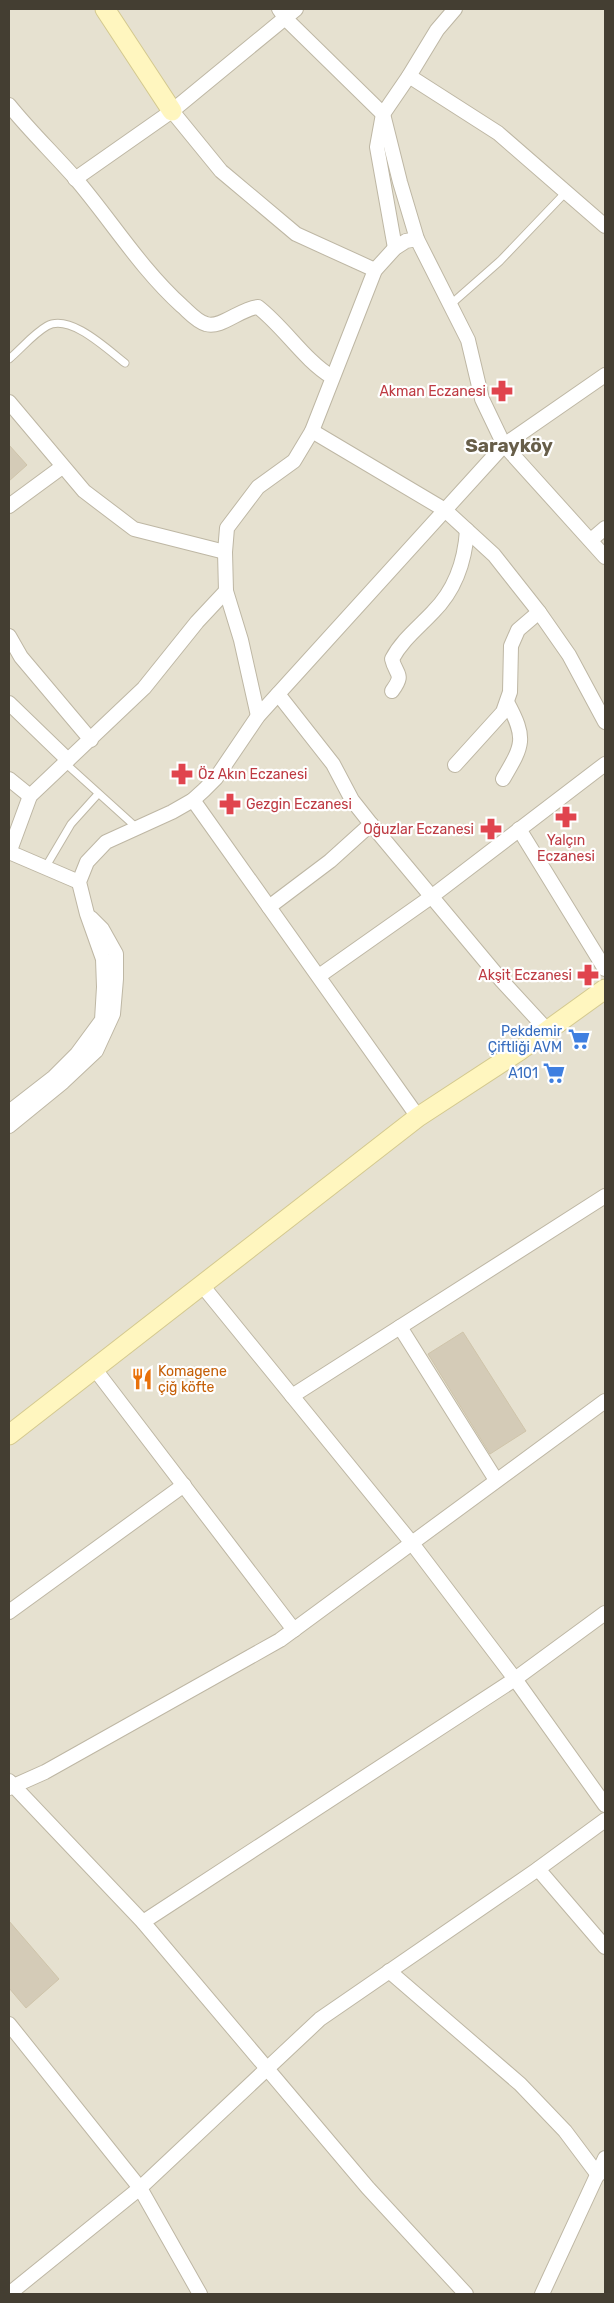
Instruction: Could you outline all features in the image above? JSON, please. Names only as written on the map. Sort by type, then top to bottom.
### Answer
[{"type":"street","points":[[105,9],[172,111],[221,171],[296,234],[375,270]]},
{"type":"street","points":[[395,248],[377,147],[383,114],[410,76],[437,30],[455,9]]},
{"type":"street","points":[[75,179],[172,111],[287,12],[383,114],[417,239],[468,340],[482,399],[504,445],[605,557]]},
{"type":"street","points":[[410,76],[498,133],[605,226]]},
{"type":"street","points":[[9,104],[75,179],[117,234],[164,290],[199,321],[208,325],[218,324],[249,308],[258,307],[275,320],[322,371],[332,377]]},
{"type":"street","points":[[258,716],[241,640],[226,590],[225,552],[227,528],[258,487],[294,461],[312,431],[375,270],[395,248],[406,241],[417,239]]},
{"type":"street","points":[[9,1112],[78,1054],[102,1020],[103,959],[87,914],[79,882],[87,862],[106,842],[193,800],[216,778],[258,716],[504,445],[605,376]]},
{"type":"street","points":[[9,402],[84,491],[134,529],[225,552]]},
{"type":"street","points":[[312,431],[445,510],[494,555],[540,612],[569,655],[605,722]]},
{"type":"street","points":[[9,506],[62,467]]},
{"type":"street","points":[[591,540],[605,528]]},
{"type":"street","points":[[392,690],[400,680],[400,675],[392,659],[398,647],[435,610],[451,587],[462,568],[466,552],[467,530]]},
{"type":"street","points":[[79,882],[9,852],[30,796],[144,688],[197,622],[226,590]]},
{"type":"street","points":[[455,765],[502,712],[507,702],[511,678],[511,646],[518,630],[540,612]]},
{"type":"street","points":[[9,636],[21,657],[91,740]]},
{"type":"street","points":[[278,694],[333,764],[352,800],[371,824],[548,1031]]},
{"type":"street","points":[[503,779],[517,755],[521,738],[517,720],[507,702]]},
{"type":"street","points":[[9,703],[67,762]]},
{"type":"street","points":[[319,976],[432,897],[605,764]]},
{"type":"street","points":[[9,779],[30,796]]},
{"type":"street","points":[[193,800],[418,1117]]},
{"type":"street","points":[[269,907],[330,861],[371,824]]},
{"type":"street","points":[[519,830],[605,968]]},
{"type":"street","points":[[9,1126],[63,1082],[96,1051],[113,1014],[116,954],[102,929],[87,914]]},
{"type":"street","points":[[9,1435],[418,1117],[548,1031],[605,989]]},
{"type":"street","points":[[292,1396],[603,1201]]},
{"type":"street","points":[[201,1284],[411,1542],[515,1679],[605,1805]]},
{"type":"street","points":[[400,1327],[496,1480]]},
{"type":"street","points":[[94,1368],[294,1630]]},
{"type":"street","points":[[466,2294],[368,2188],[143,1922],[10,1785],[45,1772],[280,1640],[605,1401]]},
{"type":"street","points":[[9,1612],[184,1485]]},
{"type":"street","points":[[143,1922],[515,1679],[605,1613]]},
{"type":"street","points":[[9,2294],[140,2188],[268,2070],[320,2019],[538,1869],[605,1820]]},
{"type":"street","points":[[538,1869],[605,1947]]},
{"type":"street","points":[[389,1971],[520,2084],[565,2131],[598,2174]]},
{"type":"street","points":[[9,2024],[140,2188],[200,2294]]},
{"type":"street","points":[[542,2294],[605,2158]]},
{"type":"lane","points":[[450,305],[500,261],[566,192]]},
{"type":"lane","points":[[9,360],[47,325],[60,323],[81,330],[125,363]]},
{"type":"lane","points":[[67,762],[98,794],[137,828]]},
{"type":"lane","points":[[45,868],[71,824],[98,794]]},
{"type":"shaded area","points":[[9,9],[605,9],[605,2294],[9,2294]]},
{"type":"building","points":[[9,445],[27,465],[9,481]]},
{"type":"building","points":[[463,1332],[526,1431],[490,1454],[428,1354]]},
{"type":"building","points":[[9,1921],[59,1979],[26,2008],[9,1988]]},
{"type":"place","name":"Akman Eczanesi","points":[[502,391]]},
{"type":"place","name":"Öz Akın Eczanesi","points":[[182,774]]},
{"type":"place","name":"Gezgin Eczanesi","points":[[230,804]]},
{"type":"place","name":"Yalçın Eczanesi","points":[[566,817]]},
{"type":"place","name":"Oğuzlar Eczanesi","points":[[491,829]]},
{"type":"place","name":"Akşit Eczanesi","points":[[588,975]]},
{"type":"place","name":"Pekdemir Çiftliği AVM","points":[[579,1039]]},
{"type":"place","name":"A101","points":[[554,1073]]},
{"type":"place","name":"Komagene çiğ köfte","points":[[142,1379]]},
{"type":"district","name":"Sarayköy","points":[[509,445]]}]
